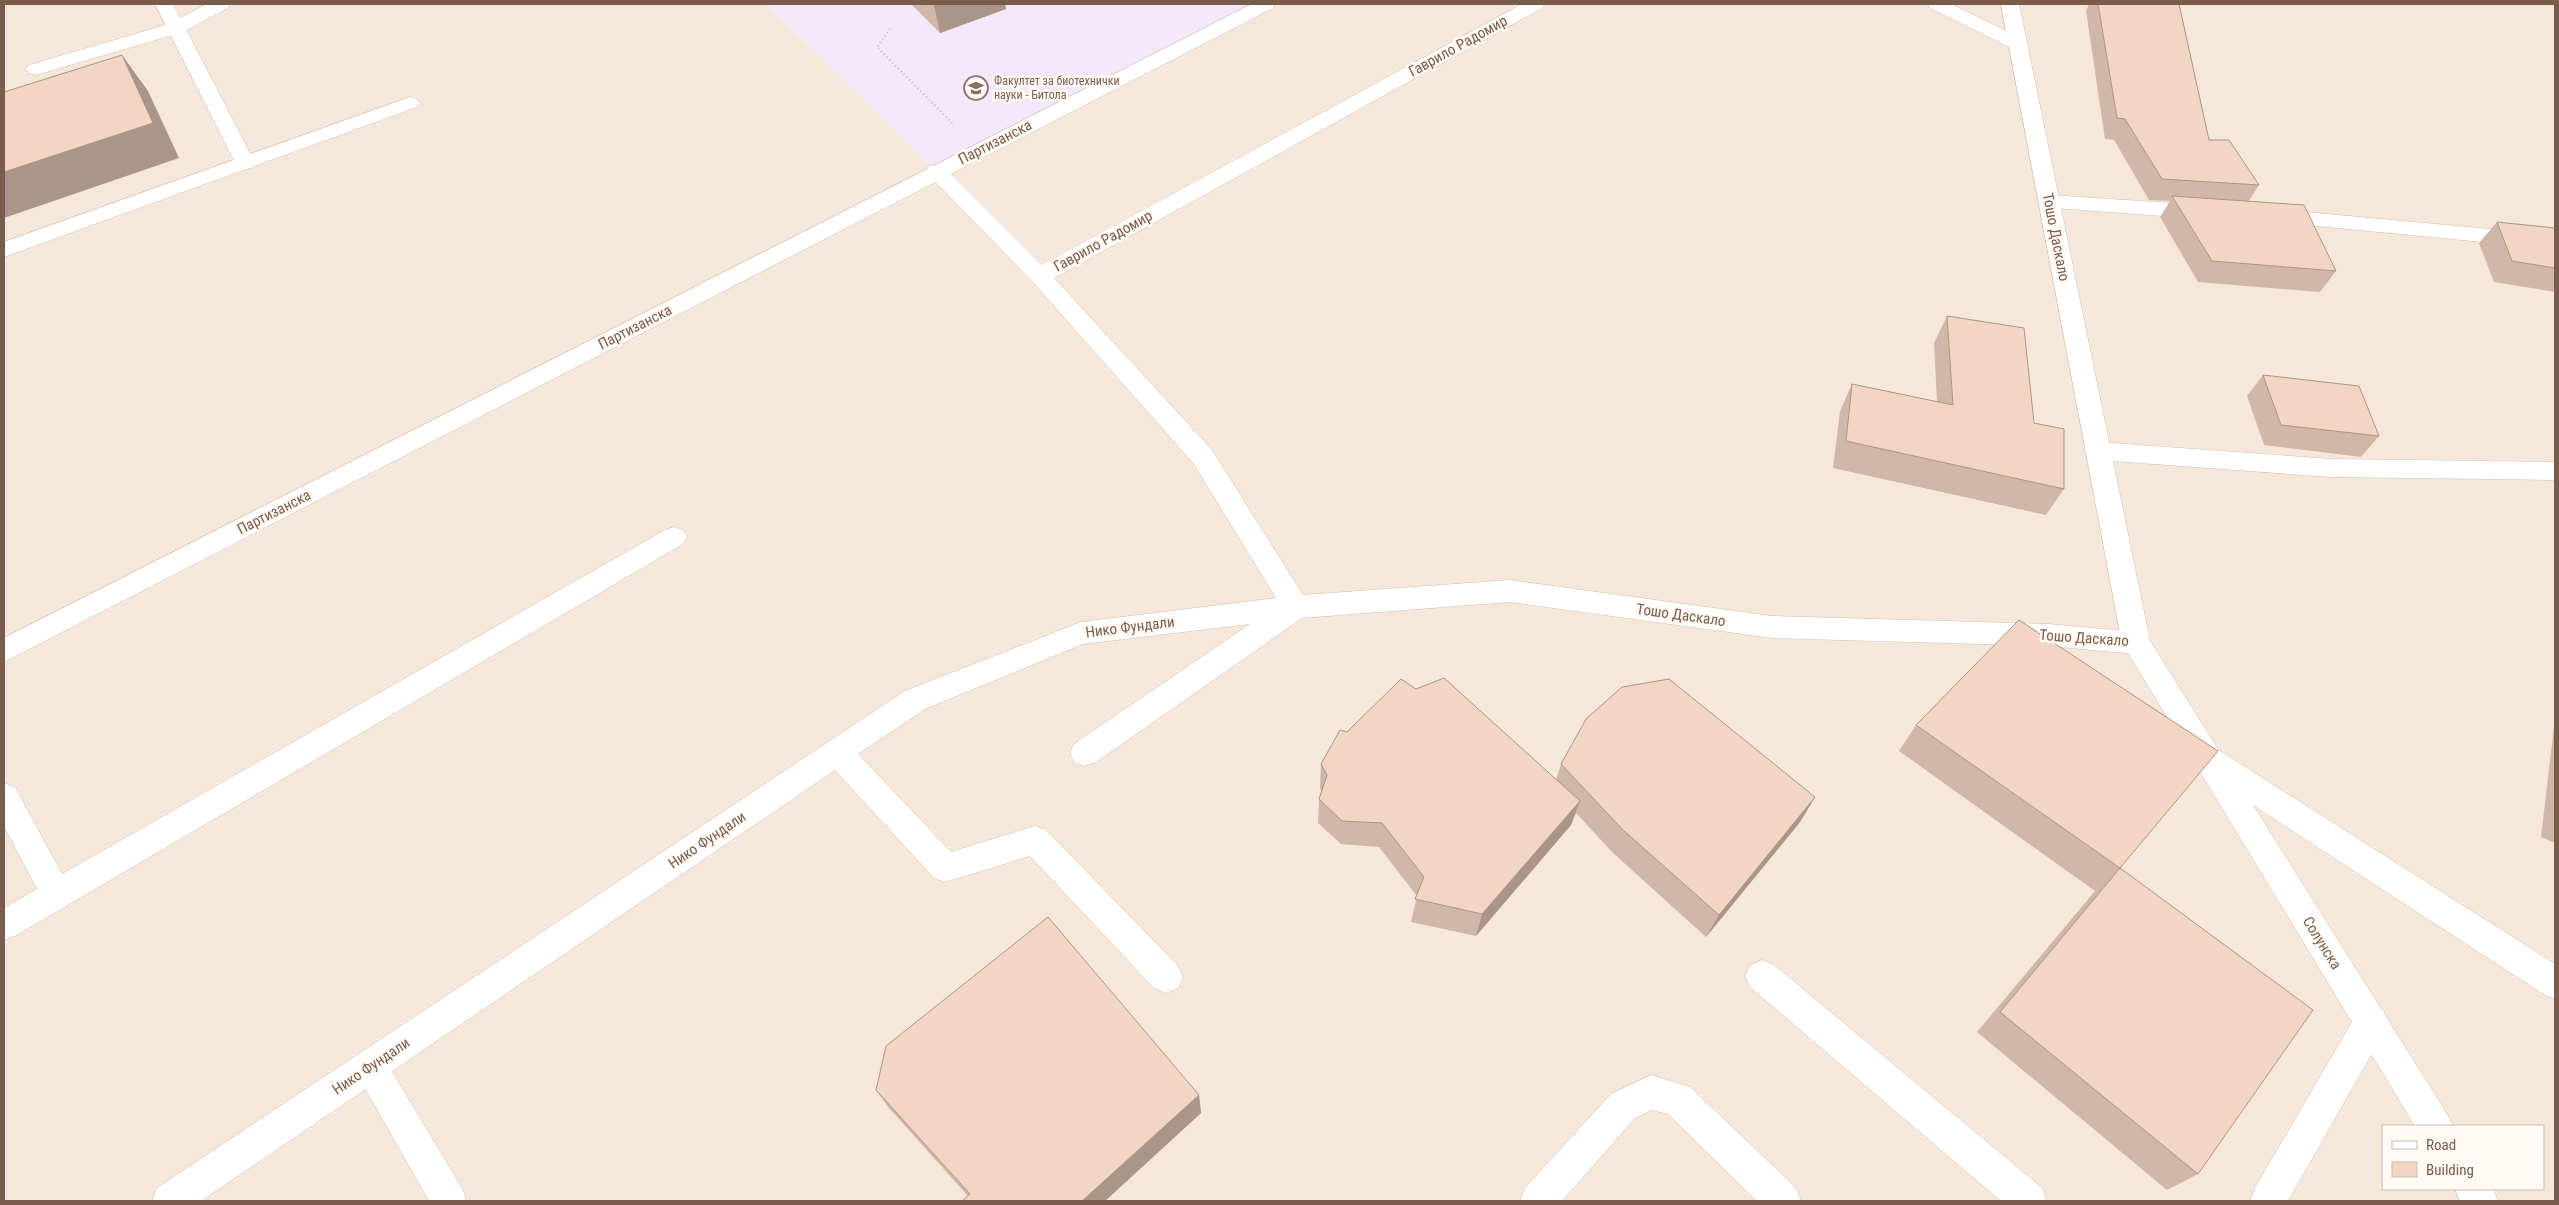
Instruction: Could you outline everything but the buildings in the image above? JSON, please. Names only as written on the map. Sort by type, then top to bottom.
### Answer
[{"type":"street","points":[[164,4],[245,163]]},
{"type":"street","points":[[36,69],[176,28],[221,4]]},
{"type":"street","name":"Партизанска","points":[[4,651],[936,171],[1266,4]]},
{"type":"street","name":"Гаврило Радомир","points":[[1296,607],[1203,457],[1040,276],[1535,4]]},
{"type":"street","points":[[1937,4],[2018,44]]},
{"type":"street","name":"Тошо Даскало","points":[[1296,607],[1510,591],[1772,627],[2048,635],[2136,643],[2010,4]]},
{"type":"street","points":[[4,250],[410,103]]},
{"type":"street","points":[[936,171],[1040,276]]},
{"type":"street","points":[[2049,202],[2226,213]]},
{"type":"street","points":[[2255,215],[2343,221],[2555,242]]},
{"type":"street","points":[[2098,451],[2331,468],[2555,471]]},
{"type":"street","points":[[4,925],[674,537]]},
{"type":"street","points":[[1085,753],[1296,607]]},
{"type":"street","name":"Нико Фундали","points":[[170,1201],[915,700],[1081,632],[1296,607]]},
{"type":"street","name":"Солунска","points":[[2136,643],[2434,1125]]},
{"type":"street","points":[[837,752],[945,868],[1035,840],[1166,977]]},
{"type":"street","name":"Солунска","points":[[2209,760],[2555,983]]},
{"type":"street","points":[[4,796],[56,894]]},
{"type":"street","points":[[1762,976],[2030,1201]]},
{"type":"street","points":[[2268,1201],[2371,1022]]},
{"type":"street","points":[[370,1067],[449,1201]]},
{"type":"street","points":[[1538,1201],[1623,1106],[1651,1092],[1678,1099],[1783,1201]]},
{"type":"street","points":[[2474,1190],[2480,1201]]},
{"type":"path","points":[[890,28],[877,47],[954,124]]},
{"type":"shaded area","points":[[4,4],[2555,4],[2555,1201],[4,1201]]},
{"type":"shaded area","name":"Факултет за биотехнички науки - Битола","points":[[766,4],[1266,4],[936,171]]},
{"type":"place","name":"Факултет за биотехнички науки - Битола","points":[[976,88]]}]
